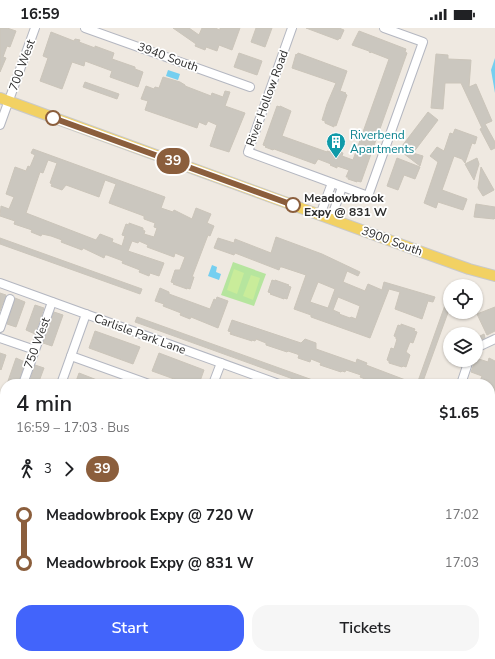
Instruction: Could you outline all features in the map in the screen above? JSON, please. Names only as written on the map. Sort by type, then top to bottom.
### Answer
[{"type":"main road","name":"3900 South","points":[[4,100],[470,269],[495,276]]},
{"type":"street","name":"700 West","points":[[0,125],[4,100],[35,28]]},
{"type":"street","name":"3940 South","points":[[86,28],[250,87]]},
{"type":"street","name":"River Hollow Road","points":[[292,28],[248,152],[368,196],[423,42],[384,28]]},
{"type":"street","points":[[320,215],[332,183]]},
{"type":"street","points":[[331,219],[342,187]]},
{"type":"street","name":"Carlisle Park Lane","points":[[0,283],[265,379]]},
{"type":"street","points":[[0,328],[10,299]]},
{"type":"street","name":"750 West","points":[[25,379],[52,302]]},
{"type":"street","points":[[63,379],[86,314]]},
{"type":"street","points":[[0,338],[35,350]]},
{"type":"street","points":[[483,345],[495,339]]},
{"type":"street","points":[[71,356],[134,379]]},
{"type":"street","points":[[215,379],[221,363]]},
{"type":"street","points":[[463,379],[467,367]]},
{"type":"green space","points":[[233,262],[266,274],[254,306],[221,295]]},
{"type":"green space","points":[[234,269],[244,273],[237,294],[227,290]]},
{"type":"green space","points":[[251,275],[260,278],[253,300],[243,296]]},
{"type":"water","points":[[495,58],[495,93],[491,70]]},
{"type":"water","points":[[168,70],[180,74],[178,80],[166,76]]},
{"type":"water","points":[[335,136],[345,140],[343,144],[334,145],[329,143],[331,138]]},
{"type":"water","points":[[212,265],[217,267],[216,272],[221,274],[219,280],[208,276]]},
{"type":"building","points":[[0,28],[7,28],[16,31],[10,47],[7,46],[3,57],[6,58],[0,72]]},
{"type":"building","points":[[173,28],[189,28],[199,35],[202,28],[215,28],[220,30],[220,28],[240,28],[232,50],[219,45],[217,51],[206,47],[205,50],[195,46],[196,44]]},
{"type":"building","points":[[256,28],[272,28],[265,47],[251,42]]},
{"type":"building","points":[[306,28],[339,28],[344,30],[340,39],[339,38],[338,40]]},
{"type":"building","points":[[359,31],[406,49],[405,52],[407,53],[361,182],[357,182],[346,177],[349,170],[337,166],[337,168],[318,159],[315,164],[274,149],[273,150],[263,145],[277,106],[280,106],[291,111],[282,136],[327,152],[334,153],[335,150],[343,153],[342,156],[353,160],[389,59],[352,45]]},
{"type":"building","points":[[51,32],[74,41],[75,39],[80,40],[79,42],[114,53],[112,59],[135,67],[135,69],[143,72],[138,87],[110,77],[112,71],[85,61],[84,66],[72,62],[62,89],[40,81],[48,58],[43,56]]},
{"type":"building","points":[[239,53],[262,61],[257,75],[234,67]]},
{"type":"building","points":[[298,53],[347,71],[340,91],[346,93],[345,94],[347,95],[336,126],[334,125],[334,127],[322,120],[336,83],[292,68],[296,54],[297,55]]},
{"type":"building","points":[[436,54],[448,55],[448,59],[471,60],[469,87],[476,84],[492,121],[485,124],[495,142],[495,148],[491,150],[480,129],[482,128],[461,83],[445,83],[443,109],[431,108]]},
{"type":"building","points":[[163,77],[180,82],[185,86],[211,96],[212,93],[223,97],[225,91],[230,92],[225,106],[245,113],[229,152],[210,146],[217,125],[208,121],[206,125],[199,122],[197,128],[145,110],[148,101],[141,99],[146,86],[154,89],[155,87],[159,88]]},
{"type":"building","points":[[85,82],[119,94],[117,99],[83,87]]},
{"type":"building","points":[[428,112],[438,120],[413,153],[423,156],[420,166],[399,150]]},
{"type":"building","points":[[455,129],[477,137],[475,144],[472,143],[465,163],[462,159],[454,156],[442,190],[467,199],[463,210],[438,202],[436,208],[424,203],[438,162],[430,156],[437,147],[444,151],[450,133],[453,134]]},
{"type":"building","points":[[33,149],[165,197],[161,208],[173,212],[174,210],[192,219],[196,208],[211,214],[207,223],[214,226],[210,236],[208,235],[192,277],[194,277],[190,289],[171,282],[175,270],[180,270],[185,257],[175,253],[174,257],[147,247],[148,245],[139,241],[138,243],[132,241],[128,251],[164,263],[159,276],[150,273],[149,276],[139,272],[140,270],[122,263],[123,261],[107,255],[105,255],[104,258],[83,248],[82,250],[61,242],[62,240],[51,236],[42,234],[41,236],[31,232],[32,230],[14,224],[15,221],[0,216],[1,206],[9,209],[14,197],[6,194],[15,167],[26,171],[28,166],[30,167],[35,155],[31,153]],"holes":[[[48,160],[57,163],[50,183],[52,184],[51,186],[62,190],[66,185],[99,197],[105,180],[116,184],[109,203],[144,216],[144,219],[155,223],[154,227],[157,228],[154,237],[144,234],[145,231],[143,228],[129,223],[129,225],[126,224],[122,235],[125,236],[122,246],[112,242],[113,239],[100,234],[96,240],[26,213],[40,172],[43,173]]]},
{"type":"building","points":[[397,158],[420,167],[415,179],[404,175],[398,190],[387,186]]},
{"type":"building","points":[[477,158],[479,164],[474,180],[465,164]]},
{"type":"building","points":[[481,167],[494,190],[483,196],[478,188]]},
{"type":"building","points":[[476,204],[495,207],[495,218],[474,217]]},
{"type":"building","points":[[276,237],[322,254],[360,272],[358,276],[347,271],[343,282],[365,291],[368,284],[382,290],[384,282],[435,297],[433,302],[428,301],[422,319],[395,309],[400,292],[389,289],[370,338],[311,317],[311,315],[294,309],[306,275],[282,267],[280,267],[279,270],[235,253],[234,255],[214,248],[218,238],[234,243],[235,239],[271,253]],"holes":[[[318,282],[335,289],[328,308],[310,302]],[[338,297],[360,306],[356,319],[339,314],[340,313],[333,310]]]},
{"type":"building","points":[[0,238],[142,289],[140,294],[0,244]]},
{"type":"building","points":[[272,280],[291,287],[287,299],[268,292]]},
{"type":"building","points":[[160,288],[169,292],[169,294],[210,309],[214,299],[216,300],[217,297],[228,301],[218,328],[191,317],[190,319],[180,315],[181,313],[155,301]]},
{"type":"building","points":[[0,293],[6,295],[0,311]]},
{"type":"building","points":[[15,298],[25,302],[16,327],[7,324]]},
{"type":"building","points":[[35,305],[44,308],[35,334],[26,330]]},
{"type":"building","points":[[495,307],[495,331],[487,335],[479,319],[483,319],[483,312]]},
{"type":"building","points":[[443,311],[443,319],[446,319],[424,379],[419,379]]},
{"type":"building","points":[[54,312],[63,315],[52,346],[43,343]]},
{"type":"building","points":[[137,317],[310,379],[293,379],[135,322]]},
{"type":"building","points":[[232,320],[301,343],[305,339],[316,343],[316,349],[356,363],[357,359],[367,363],[366,365],[403,379],[365,379],[360,377],[361,375],[346,370],[345,372],[341,372],[320,365],[321,363],[311,359],[310,362],[298,358],[299,355],[297,354],[266,345],[266,343],[256,339],[255,341],[252,341],[230,334],[231,332],[228,331]]},
{"type":"building","points":[[401,324],[415,329],[414,331],[417,332],[413,343],[410,342],[406,352],[410,355],[406,367],[389,363],[387,360],[391,348],[394,349],[397,339],[394,336],[398,325],[401,326]]},
{"type":"building","points":[[95,331],[140,347],[133,364],[89,348]]},
{"type":"building","points":[[0,353],[6,355],[1,370],[0,369]]},
{"type":"building","points":[[159,353],[204,370],[201,379],[174,379],[152,371]]},
{"type":"building","points":[[16,358],[25,362],[20,379],[9,379]]},
{"type":"building","points":[[489,358],[495,361],[495,379],[481,379],[482,376],[471,372],[473,367],[483,367],[483,360],[488,362]]},
{"type":"building","points":[[35,365],[44,368],[40,379],[31,379]]},
{"type":"building","points":[[79,373],[94,379],[77,379]]},
{"type":"bus line","name":"39","points":[[53,118],[293,205]]},
{"type":"place","name":"Riverbend Apartments","points":[[336,159]]},
{"type":"place","name":"Meadowbrook Expy @ 831 W","points":[[293,205]]}]
